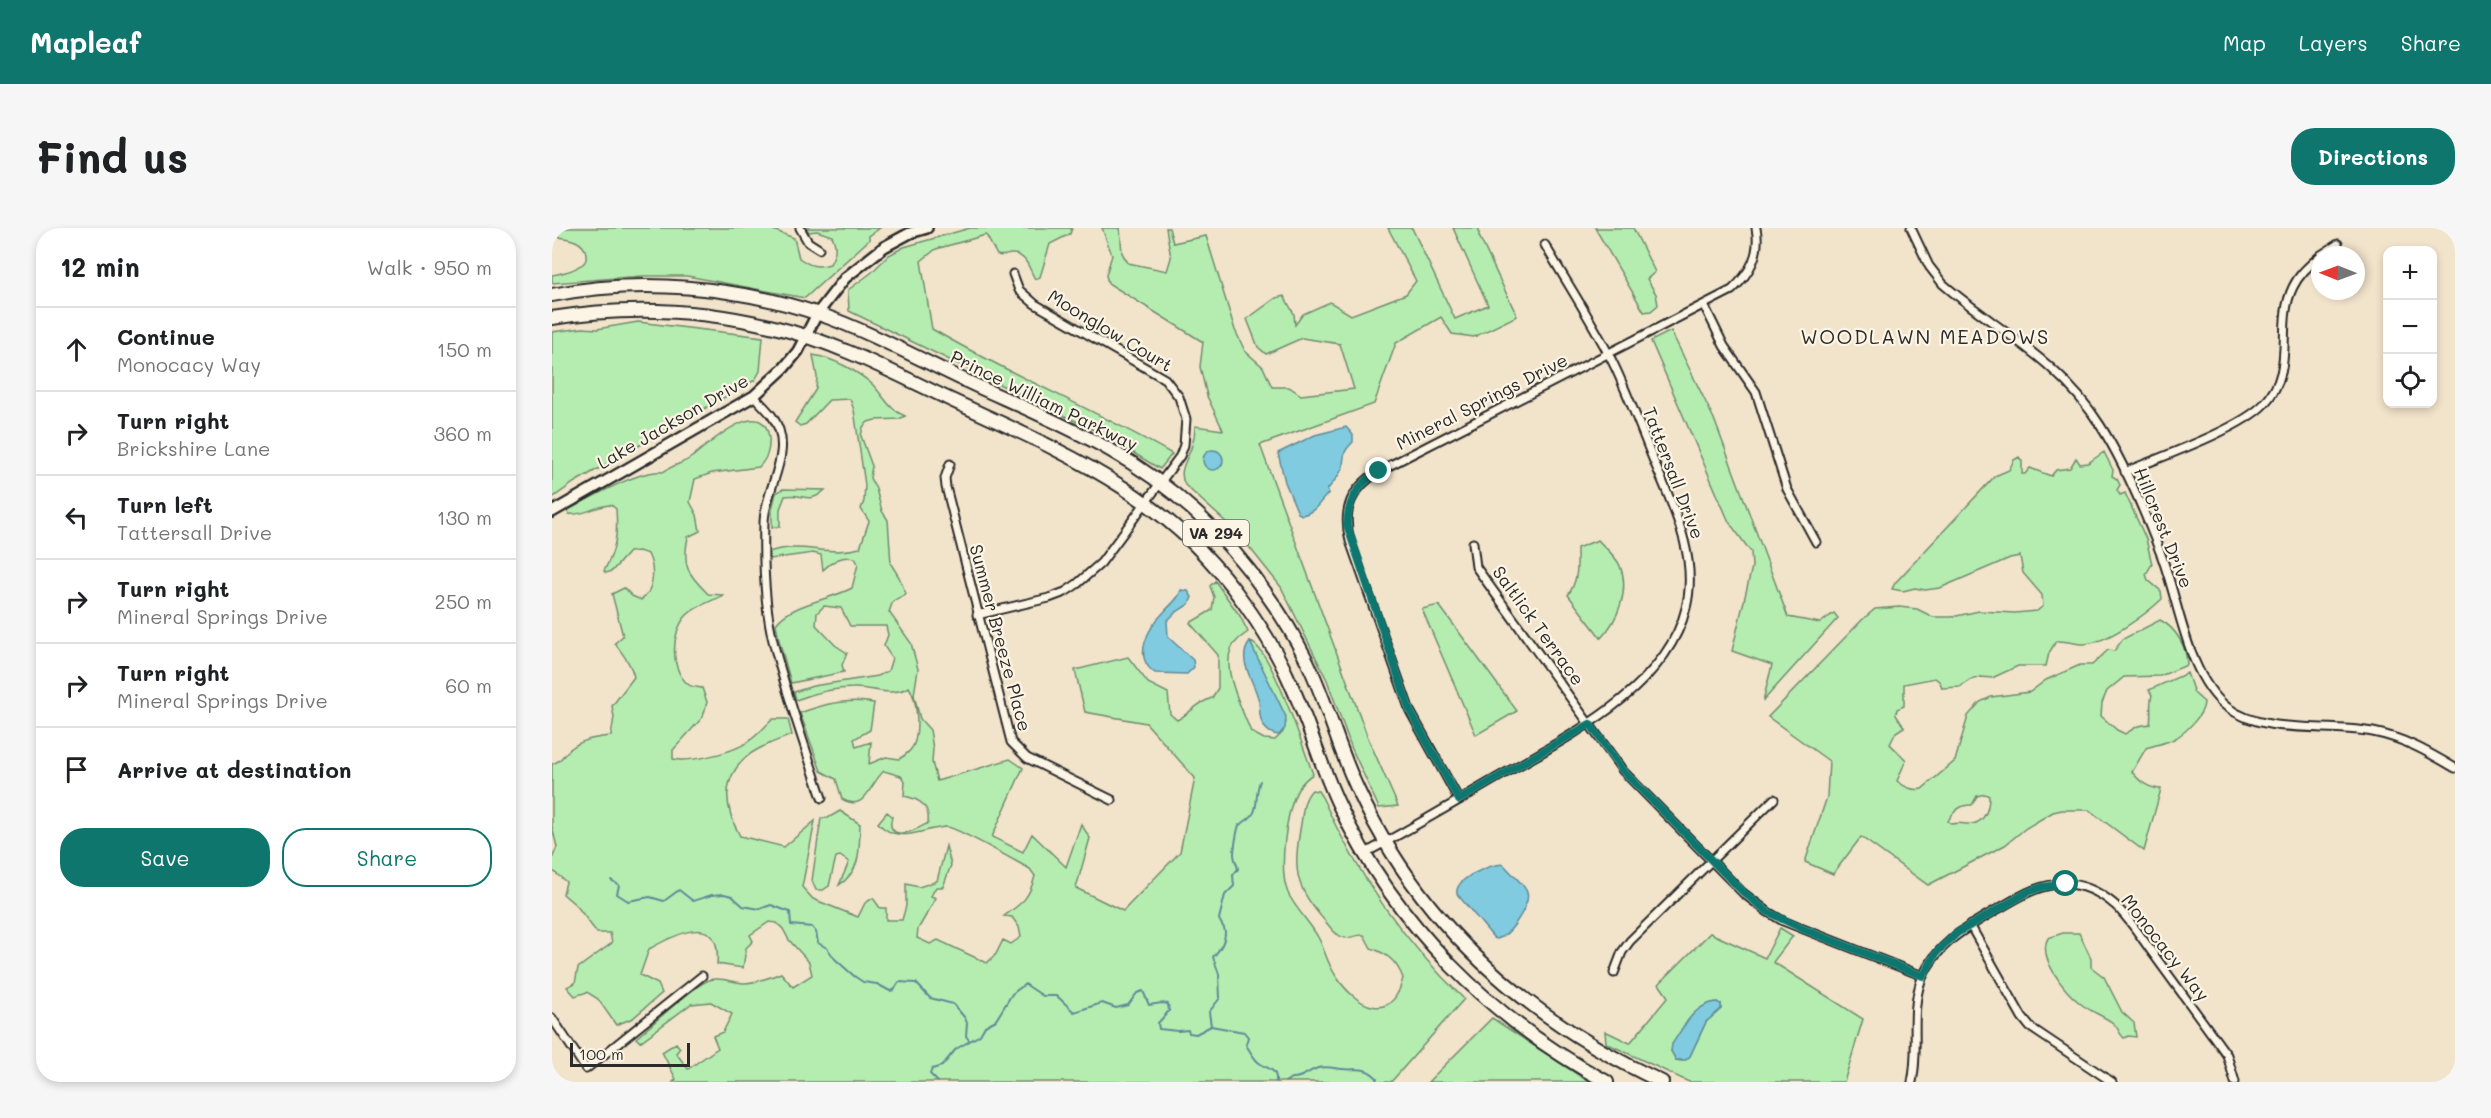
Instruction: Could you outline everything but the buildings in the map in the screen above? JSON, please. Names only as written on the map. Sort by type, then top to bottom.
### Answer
[{"type":"highway","name":"Prince William Parkway","points":[[552,295],[625,287],[689,289],[748,297],[817,314],[1061,425],[1111,451],[1161,484],[1227,544],[1280,615],[1307,662],[1345,761],[1386,842],[1430,907],[1474,956],[1526,1002],[1587,1044],[1662,1082]]},
{"type":"highway","name":"Prince William Parkway","points":[[552,318],[616,311],[681,311],[754,322],[806,336],[854,354],[1083,462],[1147,503],[1184,534],[1217,568],[1265,634],[1291,684],[1340,806],[1365,853],[1419,931],[1470,984],[1531,1035],[1607,1082]]},
{"type":"street","points":[[800,228],[808,242],[819,249]]},
{"type":"street","name":"Lake Jackson Drive","points":[[552,513],[754,396],[784,368],[832,292],[856,268],[896,239],[927,228]]},
{"type":"street","name":"Mineral Springs Drive","points":[[1459,800],[1410,711],[1350,541],[1347,525],[1350,502],[1365,480],[1379,471],[1732,290],[1743,279],[1755,256],[1756,228]]},
{"type":"street","name":"Hillcrest Drive","points":[[1911,228],[1929,266],[1942,284],[2057,370],[2102,426],[2160,550],[2196,667],[2208,687],[2227,707],[2238,714],[2261,722],[2350,728],[2396,737],[2420,747],[2455,768]]},
{"type":"street","name":"Tattersall Drive","points":[[1365,853],[1590,724],[1652,670],[1679,631],[1687,606],[1689,576],[1687,554],[1672,504],[1608,354],[1545,245]]},
{"type":"street","points":[[2125,472],[2222,430],[2263,405],[2274,390],[2283,370],[2288,298],[2298,279],[2311,266]]},
{"type":"street","name":"Moonglow Court","points":[[977,615],[1049,598],[1077,584],[1101,563],[1180,456],[1186,430],[1183,408],[1173,388],[1156,372],[1035,304],[1019,290],[1013,274]]},
{"type":"street","points":[[1704,305],[1724,346],[1756,392],[1787,489],[1816,542]]},
{"type":"street","points":[[754,396],[772,416],[780,433],[782,444],[781,461],[768,495],[764,522],[770,624],[791,701],[822,798]]},
{"type":"street","name":"Summer Breeze Place","points":[[950,464],[945,478],[946,487],[1007,733],[1017,750],[1036,763],[1112,800]]},
{"type":"street","name":"Saltlick Terrace","points":[[1473,543],[1476,567],[1623,771],[1743,892],[1768,912],[1803,929],[1923,976]]},
{"type":"street","points":[[1614,973],[1622,952],[1630,941],[1713,862],[1774,799]]},
{"type":"street","name":"Monocacy Way","points":[[1912,1082],[1915,1066],[1915,1009],[1923,976],[1937,952],[1946,942],[1970,925],[2028,892],[2054,884],[2077,885],[2102,895],[2125,916],[2227,1055],[2232,1064],[2235,1082]]},
{"type":"street","points":[[1970,925],[2026,1022],[2063,1051],[2112,1082]]},
{"type":"street","points":[[552,1018],[586,1069],[702,976]]},
{"type":"green space","points":[[552,228],[768,228],[794,238],[799,258],[810,264],[821,266],[830,264],[834,257],[834,240],[832,236],[817,231],[809,232],[806,228],[880,228],[805,298],[687,276],[642,276],[552,283],[552,275],[576,268],[584,263],[586,257],[585,250],[578,242],[552,236]]},
{"type":"green space","points":[[970,228],[1072,228],[1070,234],[1050,244],[1040,277],[1035,279],[1021,256],[997,255],[986,235],[936,249],[921,261],[932,329],[991,362],[1172,454],[1160,469],[1104,435],[849,311],[848,290],[871,273],[889,255],[904,247]]},
{"type":"green space","points":[[1102,228],[1120,228],[1122,253],[1128,263],[1167,271],[1171,258],[1166,228],[1169,228],[1173,243],[1206,236],[1235,330],[1245,351],[1263,367],[1272,387],[1289,387],[1301,395],[1354,389],[1340,344],[1302,338],[1266,354],[1258,347],[1247,319],[1276,298],[1284,296],[1294,314],[1295,325],[1303,314],[1330,302],[1351,315],[1406,294],[1416,281],[1388,228],[1412,228],[1455,319],[1488,305],[1453,228],[1479,228],[1479,236],[1517,316],[1474,337],[1452,334],[1441,317],[1396,343],[1374,404],[1260,445],[1368,738],[1398,806],[1379,808],[1352,749],[1327,680],[1281,587],[1238,533],[1185,485],[1182,475],[1193,443],[1195,426],[1223,430],[1207,396],[1200,367],[1203,342],[1108,283],[1106,275],[1112,255]]},
{"type":"green space","points":[[1595,228],[1633,228],[1655,272],[1647,279],[1656,294],[1658,305],[1651,311],[1644,312]]},
{"type":"green space","points":[[638,322],[763,337],[760,371],[755,380],[575,482],[552,498],[552,332],[583,328],[597,329]]},
{"type":"green space","points":[[1671,331],[1714,419],[1788,617],[1820,623],[1834,613],[1838,618],[1763,701],[1772,665],[1732,651],[1752,567],[1751,552],[1729,522],[1651,341]]},
{"type":"green space","points":[[813,355],[837,362],[859,374],[872,384],[894,410],[905,416],[899,419],[868,422],[863,427],[861,436],[872,466],[870,478],[876,489],[882,511],[888,520],[891,564],[906,594],[893,601],[889,612],[911,643],[918,669],[914,695],[920,719],[930,730],[933,749],[932,762],[937,781],[1010,759],[1023,768],[992,837],[1023,852],[1032,834],[1066,867],[1081,824],[1090,838],[1076,888],[1123,911],[1180,852],[1195,778],[1146,723],[1085,712],[1075,670],[1128,657],[1148,683],[1168,693],[1170,714],[1177,720],[1202,702],[1212,698],[1218,688],[1218,655],[1190,623],[1212,610],[1214,597],[1210,586],[1215,581],[1240,616],[1248,632],[1236,641],[1231,649],[1229,668],[1235,691],[1251,732],[1264,739],[1275,740],[1283,732],[1286,722],[1250,642],[1258,648],[1277,679],[1313,774],[1300,786],[1287,823],[1284,855],[1285,883],[1295,905],[1316,933],[1333,972],[1353,996],[1372,1006],[1382,1006],[1391,1002],[1398,993],[1403,978],[1395,963],[1371,948],[1364,935],[1345,938],[1335,933],[1302,887],[1297,866],[1298,840],[1304,806],[1312,790],[1318,791],[1322,797],[1366,880],[1401,930],[1464,999],[1391,1082],[673,1082],[676,1079],[662,1052],[676,1043],[680,1048],[676,1053],[688,1069],[718,1048],[713,1036],[723,1032],[732,1014],[711,1002],[691,1004],[640,1042],[636,1038],[693,989],[714,979],[745,983],[781,973],[793,987],[812,975],[809,962],[789,940],[783,929],[777,923],[769,922],[750,935],[753,941],[746,948],[743,968],[717,964],[717,947],[712,937],[705,932],[684,933],[649,949],[640,975],[658,984],[662,993],[633,1018],[616,1025],[598,999],[587,992],[575,996],[567,987],[575,983],[578,968],[612,943],[610,933],[597,933],[577,906],[563,894],[566,882],[552,870],[552,859],[557,847],[552,827],[552,764],[558,762],[570,749],[584,741],[611,736],[614,717],[612,706],[634,677],[629,663],[615,643],[623,636],[612,594],[624,588],[632,596],[641,600],[649,591],[653,572],[648,554],[639,551],[629,552],[612,571],[606,573],[604,571],[614,549],[617,527],[616,509],[611,505],[575,514],[569,514],[568,510],[629,479],[653,472],[663,472],[686,461],[721,434],[746,421],[757,420],[765,425],[769,442],[764,460],[759,467],[712,473],[695,479],[690,502],[697,515],[700,531],[688,537],[686,562],[688,568],[708,594],[724,595],[699,606],[687,615],[677,631],[674,651],[678,670],[689,685],[702,688],[707,702],[703,717],[673,750],[673,759],[700,758],[723,753],[752,739],[773,719],[788,719],[792,735],[753,752],[733,773],[729,783],[728,804],[740,836],[784,847],[815,821],[802,887],[813,899],[858,917],[865,903],[873,898],[880,908],[886,908],[886,920],[902,920],[906,906],[906,884],[919,887],[937,881],[946,846],[951,865],[943,887],[936,887],[931,896],[936,898],[918,929],[917,938],[930,944],[938,940],[987,963],[996,954],[1003,940],[1011,944],[1021,937],[1019,927],[1012,917],[1004,916],[1020,904],[1027,895],[1035,876],[1030,869],[974,838],[947,827],[902,835],[886,830],[878,823],[887,812],[892,816],[893,831],[903,833],[928,823],[926,808],[919,801],[904,796],[905,782],[901,776],[884,771],[862,800],[850,802],[842,799],[836,779],[821,771],[800,713],[836,703],[855,701],[874,703],[870,730],[854,739],[856,747],[871,742],[869,764],[886,757],[899,759],[911,750],[915,741],[916,713],[914,698],[909,687],[895,692],[860,688],[839,689],[796,700],[794,692],[813,686],[878,676],[888,671],[892,658],[884,646],[888,635],[886,626],[850,626],[841,608],[824,606],[817,613],[816,625],[835,645],[847,653],[842,665],[844,672],[791,683],[779,640],[776,624],[782,617],[800,607],[852,588],[858,564],[855,558],[846,557],[834,561],[823,570],[821,555],[813,553],[770,559],[769,552],[792,548],[836,551],[860,548],[869,521],[861,509],[865,485],[854,410],[850,399],[829,400],[806,424],[800,426],[795,422],[816,389],[817,377]]},
{"type":"green space","points":[[2104,452],[2113,470],[2112,476],[2120,485],[2117,490],[2120,495],[2125,493],[2146,539],[2152,564],[2146,574],[2148,580],[2161,591],[2162,599],[2136,620],[2104,639],[2084,644],[2056,641],[2049,653],[2046,666],[2018,666],[1992,678],[1981,677],[1970,680],[1960,687],[1942,688],[1940,682],[1935,678],[1904,684],[1904,706],[1897,709],[1896,715],[1904,727],[1896,732],[1890,744],[1906,760],[1897,781],[1909,788],[1922,789],[1955,761],[1968,716],[1980,702],[1991,697],[2030,692],[2046,680],[2080,665],[2092,665],[2108,650],[2114,651],[2123,639],[2160,620],[2166,623],[2180,639],[2187,665],[2160,676],[2124,677],[2107,691],[2102,703],[2101,716],[2125,734],[2138,726],[2150,724],[2152,695],[2149,690],[2187,673],[2194,693],[2204,702],[2197,718],[2183,733],[2174,739],[2146,748],[2132,772],[2145,784],[2161,789],[2144,851],[2089,810],[2062,810],[2053,812],[2026,828],[2005,845],[1928,885],[1861,837],[1833,874],[1805,862],[1827,797],[1829,761],[1768,717],[1875,609],[1899,607],[1917,609],[1933,617],[1952,617],[1979,611],[2015,613],[2037,611],[2043,606],[2042,595],[2023,573],[2020,556],[2010,558],[1940,588],[1925,590],[1915,588],[1903,591],[1892,589],[1895,583],[1995,476],[2009,470],[2014,460],[2019,457],[2022,461],[2022,474],[2030,468],[2051,476],[2056,470],[2070,468],[2076,458],[2080,464],[2088,463]],"holes":[[[1985,794],[1989,796],[1986,813],[1977,823],[1952,824],[1948,821],[1958,809],[1972,805],[1977,796]]]},
{"type":"green space","points":[[783,489],[825,490],[810,498],[785,496],[780,509],[780,526],[772,528],[772,509],[776,493]]},
{"type":"green space","points":[[1598,540],[1618,562],[1624,585],[1617,614],[1601,638],[1568,595],[1576,578],[1577,548]]},
{"type":"green space","points":[[1439,605],[1517,711],[1476,735],[1422,609]]},
{"type":"green space","points":[[840,811],[860,824],[858,858],[852,873],[839,885],[849,862],[840,856],[836,857],[829,886],[823,890],[816,890],[812,881],[821,818],[828,818]]},
{"type":"green space","points":[[1780,928],[1793,936],[1773,962],[1863,1019],[1844,1082],[1689,1082],[1606,1043],[1605,1031],[1630,1043],[1668,997],[1659,984],[1710,933],[1765,958]],"holes":[[[1721,1004],[1721,1009],[1706,1022],[1690,1056],[1681,1061],[1676,1060],[1671,1051]]]},
{"type":"green space","points":[[2063,933],[2079,933],[2091,958],[2091,967],[2104,977],[2122,1012],[2134,1023],[2136,1037],[2124,1038],[2113,1023],[2081,1004],[2054,974],[2046,955],[2046,946],[2048,938]]},
{"type":"green space","points":[[1492,1018],[1589,1082],[1428,1082]]},
{"type":"water","points":[[1346,427],[1353,435],[1353,442],[1345,453],[1341,472],[1327,490],[1329,493],[1318,505],[1302,515],[1298,513],[1285,482],[1278,453],[1315,435]]},
{"type":"water","points":[[1213,450],[1220,453],[1223,460],[1220,467],[1213,470],[1206,467],[1203,460],[1206,453]]},
{"type":"water","points":[[1181,590],[1188,591],[1192,597],[1189,604],[1167,621],[1168,637],[1193,660],[1194,667],[1187,674],[1155,673],[1144,659],[1145,643],[1153,626]]},
{"type":"water","points":[[1250,642],[1286,717],[1285,728],[1279,735],[1268,731],[1261,720],[1257,695],[1245,664],[1246,649]]},
{"type":"water","points":[[1503,864],[1527,891],[1528,897],[1513,927],[1497,939],[1457,894],[1461,883],[1474,873]]},
{"type":"water","points":[[1716,1002],[1721,1004],[1721,1009],[1706,1022],[1690,1056],[1686,1060],[1676,1060],[1671,1051],[1672,1044],[1685,1024],[1701,1007]]},
{"type":"waterway","points":[[1211,1026],[1209,1012],[1220,998],[1219,974],[1213,957],[1225,936],[1219,919],[1225,895],[1234,886],[1233,875],[1238,869],[1234,854],[1239,825],[1255,811],[1260,781]]},
{"type":"waterway","points":[[611,880],[619,885],[617,894],[628,901],[650,897],[664,901],[679,890],[693,901],[724,894],[732,896],[743,906],[760,909],[771,905],[790,912],[791,925],[812,927],[816,932],[818,943],[827,948],[835,959],[863,982],[877,984],[890,991],[894,990],[899,982],[916,983],[930,998],[953,1004],[965,1018],[966,1036],[969,1040]]},
{"type":"waterway","points":[[938,1082],[930,1074],[932,1069],[942,1066],[956,1049],[980,1035],[985,1026],[996,1020],[1012,994],[1025,984],[1043,996],[1057,996],[1074,1012],[1102,1003],[1116,1008],[1128,1005],[1137,993],[1143,991],[1149,1005],[1168,1004],[1169,1011],[1158,1023],[1159,1029],[1188,1030],[1189,1033],[1196,1034],[1211,1026],[1244,1032],[1248,1037],[1246,1045],[1258,1062],[1273,1071],[1276,1082]]},
{"type":"waterway","points":[[1285,1082],[1324,1067],[1368,1071],[1377,1078],[1376,1082]]},
{"type":"district","name":"WOODLAWN MEADOWS","points":[[1925,337]]},
{"type":"route","points":[[1379,471],[1365,480],[1350,502],[1347,525],[1350,541],[1410,711],[1459,800],[1590,724],[1623,771],[1743,892],[1768,912],[1783,921],[1923,976],[1937,952],[1957,933],[2028,892],[2054,884],[2066,884]]}]
